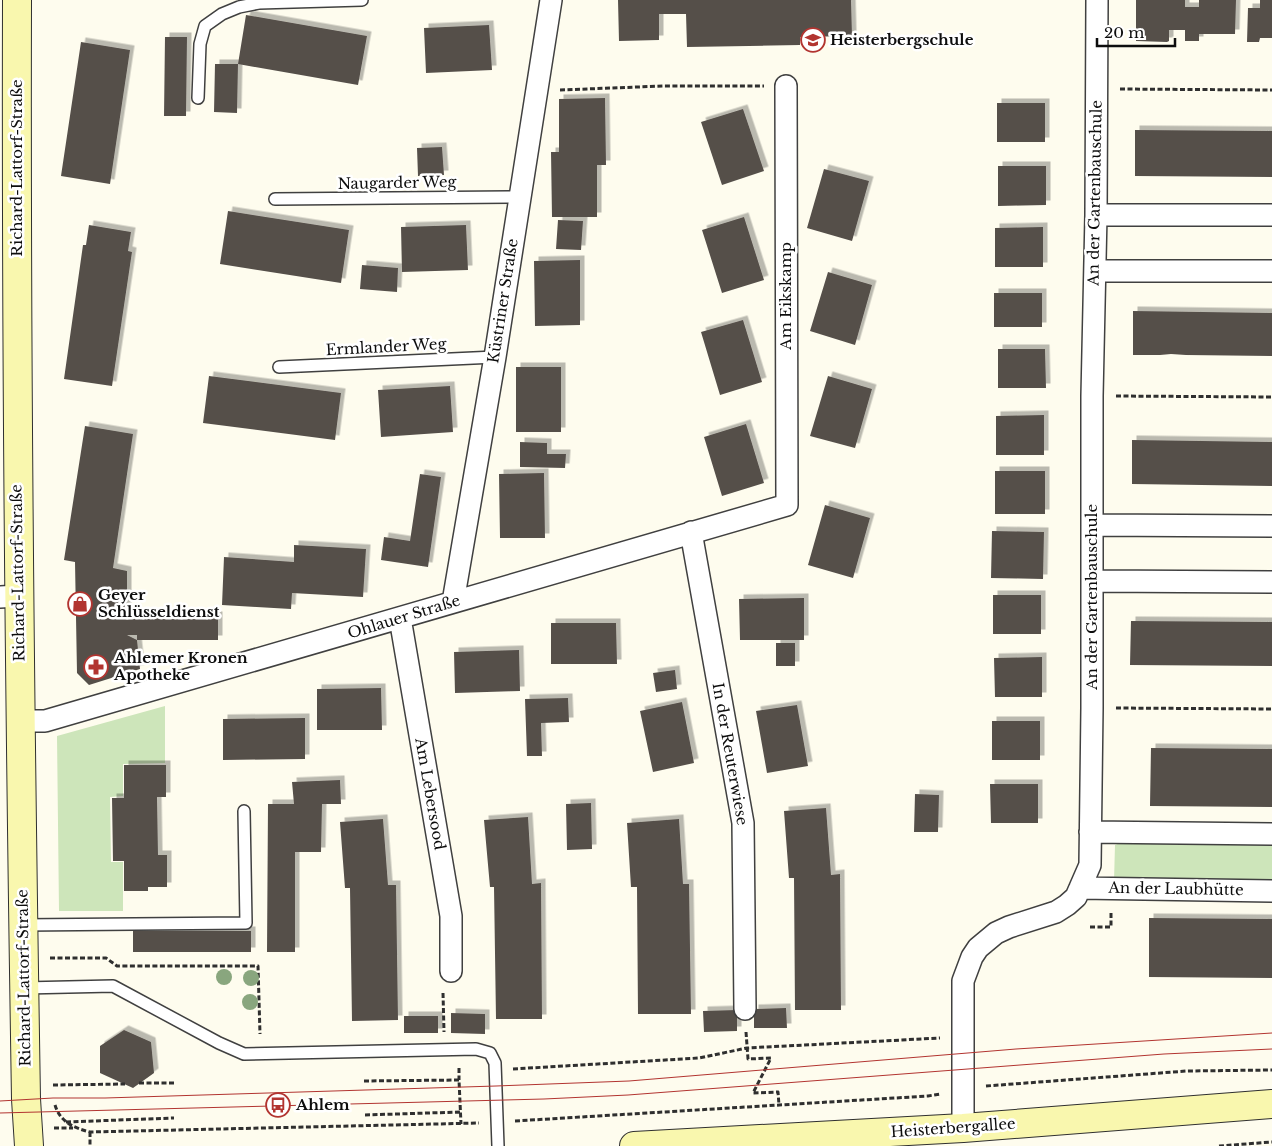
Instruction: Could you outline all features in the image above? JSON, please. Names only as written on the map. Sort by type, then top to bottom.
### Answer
[{"type":"street","name":"Richard-Lattorf-Straße","points":[[17,0],[8,280],[9,596],[20,721],[26,1099],[29,1146]]},
{"type":"street","name":"Küstriner Straße","points":[[453,602],[495,357],[552,0]]},
{"type":"street","name":"An der Gartenbauschule","points":[[963,1137],[963,981],[972,957],[978,948],[996,933],[1062,909],[1076,896],[1090,864],[1092,396],[1096,215],[1097,0]]},
{"type":"street","name":"Am Eikskamp","points":[[786,86],[787,505]]},
{"type":"street","points":[[1096,215],[1272,215]]},
{"type":"street","points":[[1095,271],[1272,272]]},
{"type":"street","name":"Ohlauer Straße","points":[[20,721],[45,720],[787,505]]},
{"type":"street","points":[[1092,525],[1272,526]]},
{"type":"street","name":"In der Reuterwiese","points":[[691,532],[743,823],[746,1018]]},
{"type":"street","points":[[1092,581],[1272,582]]},
{"type":"street","name":"Am Lebersood","points":[[400,618],[450,916],[451,971]]},
{"type":"street","points":[[1090,832],[1272,834]]},
{"type":"street","name":"An der Laubhütte","points":[[1080,888],[1272,891]]},
{"type":"street","name":"Heisterbergallee","points":[[634,1146],[963,1137],[1272,1104]]},
{"type":"lane","points":[[198,98],[200,44],[205,26],[222,14],[239,7],[259,3],[362,0]]},
{"type":"lane","name":"Naugarder Weg","points":[[275,199],[520,197]]},
{"type":"lane","name":"Ermlander Weg","points":[[279,367],[495,357]]},
{"type":"lane","points":[[23,925],[246,922],[244,811]]},
{"type":"lane","points":[[24,988],[113,986],[219,1043],[244,1054],[476,1049],[490,1053],[496,1070],[498,1146]]},
{"type":"path","points":[[537,91],[663,86],[786,86]]},
{"type":"path","points":[[1096,89],[1272,90]]},
{"type":"path","points":[[1092,396],[1272,398]]},
{"type":"path","points":[[1092,708],[1272,709]]},
{"type":"path","points":[[47,958],[106,958],[117,966],[258,966],[261,1054]]},
{"type":"path","points":[[443,1003],[444,1033]]},
{"type":"path","points":[[746,1018],[748,1059],[771,1058],[753,1093],[778,1092],[779,1106]]},
{"type":"path","points":[[496,1070],[699,1058],[747,1048],[964,1037]]},
{"type":"path","points":[[90,1146],[90,1132],[461,1124],[928,1096],[1001,1084],[1187,1071],[1272,1070]]},
{"type":"path","points":[[364,1081],[459,1080],[461,1124]]},
{"type":"path","points":[[139,1083],[174,1083]]},
{"type":"path","points":[[53,1085],[125,1084]]},
{"type":"path","points":[[364,1114],[460,1112]]},
{"type":"path","points":[[66,1122],[174,1118]]},
{"type":"path","points":[[1219,1146],[1272,1142]]},
{"type":"green space","points":[[165,706],[165,763],[123,764],[123,796],[110,797],[111,862],[123,862],[123,911],[59,911],[57,736]]},
{"type":"green space","points":[[1123,842],[1272,843],[1272,883],[1114,881],[1115,845]]},
{"type":"building","points":[[618,0],[851,0],[852,36],[800,37],[800,45],[687,47],[686,14],[659,14],[659,40],[619,41]]},
{"type":"building","points":[[1136,0],[1185,0],[1185,7],[1199,7],[1199,0],[1236,0],[1235,34],[1199,34],[1199,41],[1185,41],[1185,30],[1169,30],[1169,41],[1167,42],[1136,41]]},
{"type":"building","points":[[1260,0],[1272,0],[1272,38],[1260,38],[1259,42],[1247,42],[1248,8],[1260,8]]},
{"type":"building","points":[[246,15],[367,36],[358,85],[238,64]]},
{"type":"building","points":[[489,25],[492,70],[426,73],[424,28]]},
{"type":"building","points":[[165,37],[187,37],[186,116],[164,116]]},
{"type":"building","points":[[81,42],[130,50],[110,184],[61,176]]},
{"type":"building","points":[[215,64],[238,64],[237,113],[214,112]]},
{"type":"building","points":[[605,98],[606,165],[597,165],[597,217],[552,217],[551,152],[559,152],[559,99]]},
{"type":"building","points":[[997,103],[1045,103],[1045,142],[997,142]]},
{"type":"building","points":[[743,109],[764,171],[722,185],[701,122]]},
{"type":"building","points":[[1135,130],[1272,131],[1272,177],[1135,176]]},
{"type":"building","points":[[442,147],[444,175],[418,176],[417,148]]},
{"type":"building","points":[[998,166],[1046,166],[1046,205],[998,206]]},
{"type":"building","points":[[824,169],[869,181],[852,241],[807,228]]},
{"type":"building","points":[[228,211],[349,230],[341,283],[220,264]]},
{"type":"building","points":[[744,217],[764,280],[722,293],[702,230]]},
{"type":"building","points":[[558,220],[583,221],[581,250],[556,249]]},
{"type":"building","points":[[89,225],[131,232],[128,251],[132,252],[112,386],[64,379],[83,245],[86,245]]},
{"type":"building","points":[[466,225],[468,270],[402,272],[401,227]]},
{"type":"building","points":[[1043,227],[1043,267],[995,267],[995,228]]},
{"type":"building","points":[[580,260],[580,325],[535,326],[534,261]]},
{"type":"building","points":[[362,265],[398,268],[397,292],[360,289]]},
{"type":"building","points":[[828,272],[872,285],[855,345],[810,331]]},
{"type":"building","points":[[994,293],[1042,293],[1042,327],[994,327]]},
{"type":"building","points":[[1133,311],[1272,313],[1272,356],[1133,355]]},
{"type":"building","points":[[743,320],[762,382],[720,395],[701,332]]},
{"type":"building","points":[[998,349],[1045,349],[1046,388],[998,388]]},
{"type":"building","points":[[516,367],[561,367],[561,432],[516,432]]},
{"type":"building","points":[[209,376],[341,393],[335,440],[203,423]]},
{"type":"building","points":[[828,376],[872,389],[855,448],[810,436]]},
{"type":"building","points":[[450,386],[453,432],[381,437],[378,390]]},
{"type":"building","points":[[1044,415],[1044,455],[996,455],[996,416]]},
{"type":"building","points":[[746,424],[764,483],[722,496],[704,437]]},
{"type":"building","points":[[85,426],[133,434],[113,568],[127,571],[127,617],[218,616],[218,640],[137,640],[140,669],[89,685],[77,673],[75,562],[64,560]],"holes":[[[127,635],[137,635],[137,640]]]},
{"type":"building","points":[[1132,440],[1272,442],[1272,486],[1132,484]]},
{"type":"building","points":[[520,442],[547,443],[547,454],[566,454],[565,468],[520,467]]},
{"type":"building","points":[[995,471],[1045,471],[1045,514],[995,514]]},
{"type":"building","points":[[544,473],[545,538],[500,538],[499,474]]},
{"type":"building","points":[[420,474],[441,477],[428,567],[381,560],[384,537],[410,541]]},
{"type":"building","points":[[825,505],[870,518],[853,578],[808,565]]},
{"type":"building","points":[[992,531],[1044,532],[1043,579],[991,578]]},
{"type":"building","points":[[294,545],[366,549],[363,597],[292,593],[291,609],[222,605],[224,557],[294,562]]},
{"type":"building","points":[[993,595],[1041,595],[1041,634],[993,634]]},
{"type":"building","points":[[804,598],[804,640],[740,640],[739,599]]},
{"type":"building","points":[[1131,621],[1272,622],[1272,666],[1130,665]]},
{"type":"building","points":[[551,623],[616,623],[617,664],[551,664]]},
{"type":"building","points":[[776,643],[795,643],[795,666],[776,666]]},
{"type":"building","points":[[519,650],[520,691],[455,693],[454,652]]},
{"type":"building","points":[[1042,657],[1042,697],[995,697],[994,658]]},
{"type":"building","points":[[675,670],[677,689],[656,692],[653,673]]},
{"type":"building","points":[[381,688],[382,730],[317,730],[317,689]]},
{"type":"building","points":[[568,698],[569,722],[541,723],[542,756],[527,756],[525,699]]},
{"type":"building","points":[[682,702],[694,763],[653,772],[640,711]]},
{"type":"building","points":[[797,705],[808,766],[767,773],[756,711]]},
{"type":"building","points":[[305,718],[305,759],[223,760],[223,719]]},
{"type":"building","points":[[992,721],[1040,721],[1040,760],[992,760]]},
{"type":"building","points":[[1151,748],[1272,749],[1272,807],[1150,806]]},
{"type":"building","points":[[124,765],[166,765],[166,797],[157,797],[158,855],[167,855],[167,887],[148,887],[148,891],[124,891],[124,861],[113,861],[112,798],[124,798]]},
{"type":"building","points":[[340,780],[341,804],[322,804],[321,852],[295,852],[295,952],[267,952],[268,804],[294,804],[292,782]]},
{"type":"building","points":[[990,784],[1038,784],[1038,823],[991,823]]},
{"type":"building","points":[[915,794],[939,795],[938,832],[914,832]]},
{"type":"building","points":[[591,803],[592,849],[567,850],[566,804]]},
{"type":"building","points":[[826,808],[831,875],[840,874],[841,1010],[795,1010],[794,878],[789,878],[784,811]]},
{"type":"building","points":[[528,817],[532,884],[541,883],[542,1019],[496,1019],[494,887],[490,887],[484,820]]},
{"type":"building","points":[[383,819],[388,885],[396,885],[398,1020],[352,1021],[350,888],[345,888],[340,822]]},
{"type":"building","points":[[679,819],[683,884],[689,884],[691,1014],[638,1014],[637,887],[631,887],[627,823]]},
{"type":"building","points":[[1149,918],[1272,919],[1272,978],[1149,977]]},
{"type":"building","points":[[133,931],[251,931],[251,952],[133,952]]},
{"type":"building","points":[[786,1008],[787,1028],[754,1028],[754,1009]]},
{"type":"building","points":[[737,1010],[737,1031],[704,1032],[703,1011]]},
{"type":"building","points":[[451,1013],[485,1014],[485,1034],[451,1033]]},
{"type":"building","points":[[404,1016],[438,1016],[438,1033],[404,1033]]},
{"type":"building","points":[[124,1030],[151,1042],[154,1073],[133,1088],[100,1073],[100,1046]]},
{"type":"tram line","points":[[0,1101],[629,1081],[1016,1049],[1272,1033]]},
{"type":"tram line","points":[[0,1113],[544,1099],[628,1095],[1164,1054],[1272,1049]]},
{"type":"place","name":"Heisterbergschule","points":[[813,40]]},
{"type":"place","name":"Geyer Schlüsseldienst","points":[[80,604]]},
{"type":"place","name":"Ahlemer Kronen Apotheke","points":[[96,667]]},
{"type":"place","name":"Ahlem","points":[[278,1105]]}]
